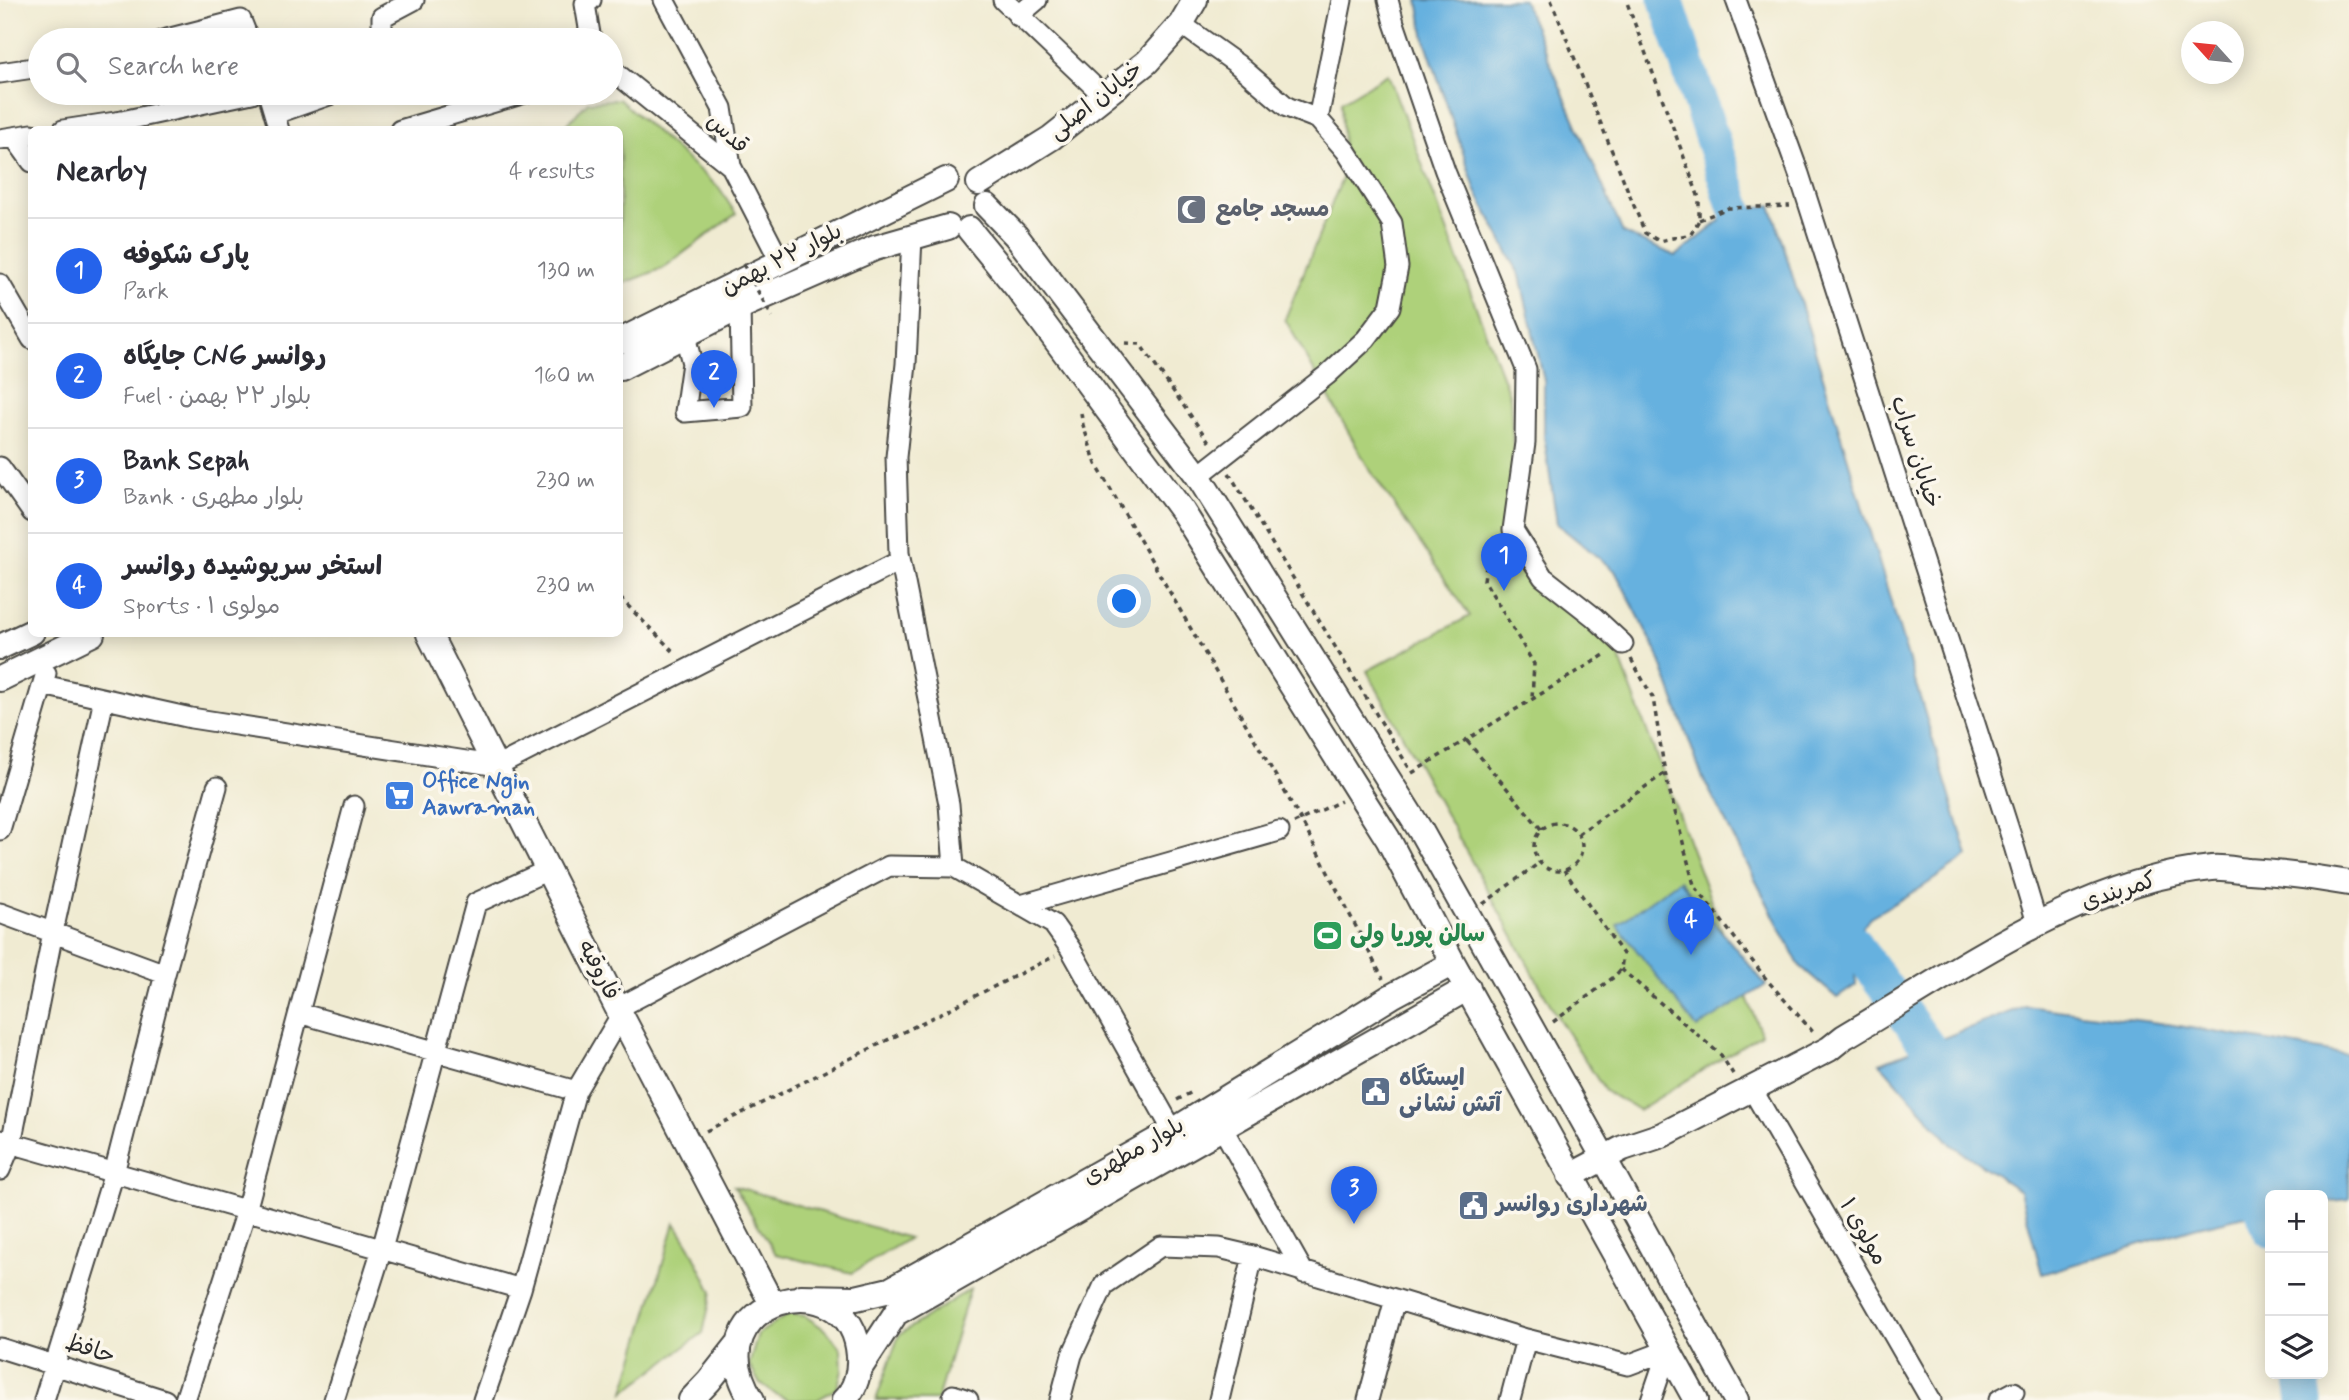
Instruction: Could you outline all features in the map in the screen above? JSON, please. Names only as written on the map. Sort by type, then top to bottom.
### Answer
[{"type":"main road","name":"خیابان اصلی","points":[[979,183],[1051,138],[1147,62],[1181,24],[1195,0]]},
{"type":"main road","points":[[958,228],[982,220],[988,206],[987,197],[979,183],[963,176],[946,180],[940,186],[934,202],[938,216],[958,228],[1086,382],[1183,512],[1388,839],[1453,963],[1696,1400]]},
{"type":"main road","name":"بلوار ۲۲ بهمن","points":[[623,340],[946,180]]},
{"type":"main road","points":[[988,206],[1016,236],[1198,476],[1422,833],[1736,1400]]},
{"type":"main road","name":"بلوار ۲۲ بهمن","points":[[623,367],[740,307],[875,248],[958,228]]},
{"type":"main road","points":[[0,647],[28,634]]},
{"type":"main road","points":[[0,679],[86,637]]},
{"type":"main road","name":"فاروقیه","points":[[431,637],[620,1012],[772,1304]]},
{"type":"main road","points":[[1354,786],[1378,764]]},
{"type":"main road","name":"کمربندی","points":[[1570,1175],[1623,1148],[1662,1135],[1748,1090],[1837,1043],[2037,923],[2106,893],[2157,878],[2213,868],[2291,874],[2349,883]]},
{"type":"main road","name":"بلوار مطهری","points":[[772,1304],[801,1297],[856,1298],[890,1290],[1173,1131],[1392,996],[1453,963]]},
{"type":"main road","name":"بلوار مطهری","points":[[844,1400],[850,1395],[860,1368],[896,1313],[1468,988]]},
{"type":"main road","points":[[801,1297],[826,1304],[846,1320],[858,1342],[860,1368]]},
{"type":"main road","points":[[691,1400],[739,1343],[751,1320],[772,1304]]},
{"type":"main road","points":[[739,1343],[737,1363],[741,1383],[752,1400]]},
{"type":"street","points":[[382,28],[382,17],[414,0]]},
{"type":"street","points":[[589,28],[585,4],[591,0]]},
{"type":"street","points":[[664,0],[722,108],[731,166]]},
{"type":"street","points":[[1003,0],[1104,96]]},
{"type":"street","points":[[1018,16],[1037,0]]},
{"type":"street","points":[[1318,118],[1342,0]]},
{"type":"street","points":[[1388,0],[1445,171],[1526,369],[1525,443],[1513,530],[1544,577],[1623,644]]},
{"type":"street","name":"خیابان سراب","points":[[1736,0],[1839,293],[2037,923]]},
{"type":"street","points":[[210,28],[241,20],[244,28]]},
{"type":"street","points":[[1181,24],[1237,64],[1287,107],[1318,118],[1346,151],[1392,223],[1398,267],[1390,307],[1366,339],[1327,375],[1198,476]]},
{"type":"street","points":[[0,73],[28,68]]},
{"type":"street","name":"قدس","points":[[623,79],[731,166],[780,261]]},
{"type":"street","points":[[124,125],[204,105]]},
{"type":"street","points":[[272,105],[277,122],[311,105]]},
{"type":"street","points":[[414,126],[484,105]]},
{"type":"street","points":[[15,137],[28,156]]},
{"type":"street","points":[[912,237],[906,363],[896,457],[900,561],[949,804],[954,867]]},
{"type":"street","points":[[0,284],[28,332]]},
{"type":"street","points":[[685,336],[692,363],[685,412],[742,407],[740,307]]},
{"type":"street","points":[[0,467],[28,506]]},
{"type":"street","points":[[43,685],[191,718],[498,766],[900,561]]},
{"type":"street","points":[[0,830],[50,655]]},
{"type":"street","points":[[0,1170],[104,699]]},
{"type":"street","points":[[44,1400],[114,1173],[164,974],[217,787]]},
{"type":"street","points":[[186,1400],[246,1211],[354,806]]},
{"type":"street","points":[[1021,905],[1279,831]]},
{"type":"street","points":[[483,1400],[521,1289],[576,1091],[620,1012],[889,866],[954,867],[1053,924],[1070,948],[1173,1131]]},
{"type":"street","points":[[334,1400],[382,1249],[476,903],[548,870]]},
{"type":"street","points":[[0,913],[164,974]]},
{"type":"street","points":[[299,1013],[576,1091]]},
{"type":"street","name":"مولوی ۱","points":[[1748,1090],[1931,1400]]},
{"type":"street","points":[[1223,1129],[1304,1273]]},
{"type":"street","points":[[5,1142],[521,1289]]},
{"type":"street","points":[[1060,1400],[1072,1355],[1104,1285],[1161,1246],[1219,1248],[1253,1256],[1526,1339],[1628,1365],[1668,1350]]},
{"type":"street","points":[[1219,1400],[1253,1256]]},
{"type":"street","points":[[1368,1400],[1395,1299]]},
{"type":"street","points":[[1510,1400],[1526,1339]]},
{"type":"street","name":"حافظ","points":[[0,1348],[165,1400]]},
{"type":"street","points":[[1651,1400],[1668,1350]]},
{"type":"path","points":[[1551,0],[1645,233],[1660,241],[1691,234],[1699,220],[1699,198],[1626,0]]},
{"type":"path","points":[[1699,220],[1728,208],[1784,205]]},
{"type":"path","points":[[743,264],[772,317]]},
{"type":"path","points":[[1086,382],[1080,403],[1083,425],[1096,464],[1301,820],[1392,996]]},
{"type":"path","points":[[1513,530],[1497,534],[1488,553],[1484,580],[1534,664],[1532,698]]},
{"type":"path","points":[[623,601],[690,668]]},
{"type":"path","points":[[1412,773],[1623,644],[1653,698],[1665,773],[1694,885],[1768,980],[1837,1043]]},
{"type":"path","points":[[1467,741],[1541,829]]},
{"type":"path","points":[[1578,834],[1665,773]]},
{"type":"path","points":[[1279,831],[1354,786]]},
{"type":"path","points":[[1556,822],[1565,824],[1578,834],[1582,851],[1578,860],[1564,870],[1555,871],[1539,863],[1534,849],[1536,835],[1541,829],[1556,822]]},
{"type":"path","points":[[1468,916],[1539,863]]},
{"type":"path","points":[[1548,1026],[1614,977],[1621,969],[1623,954],[1564,870]]},
{"type":"path","points":[[687,1141],[1070,948]]},
{"type":"path","points":[[1621,969],[1721,1055],[1748,1090]]},
{"type":"green space","points":[[1388,74],[1510,397],[1520,565],[1609,630],[1761,1034],[1639,1110],[1605,1091],[1555,1013],[1367,671],[1470,616],[1368,467],[1285,319],[1344,174],[1341,102]]},
{"type":"green space","points":[[623,103],[718,187],[736,214],[663,268],[623,284],[623,126],[565,126],[585,105],[623,105]]},
{"type":"green space","points":[[734,1186],[909,1238],[852,1273],[776,1254]]},
{"type":"green space","points":[[675,1223],[712,1292],[703,1333],[624,1392]]},
{"type":"green space","points":[[970,1289],[937,1400],[876,1400],[899,1335]]},
{"type":"green space","points":[[789,1314],[805,1316],[827,1331],[841,1349],[842,1371],[837,1388],[817,1400],[789,1400],[773,1393],[759,1382],[749,1365],[758,1334]]},
{"type":"water","points":[[1418,0],[1523,0],[1623,233],[1676,256],[1730,213],[1771,205],[1968,856],[1921,888],[1870,917],[1852,941],[1856,985],[1837,998],[1799,965],[1702,776],[1656,650],[1615,571],[1557,524],[1544,436],[1544,381],[1520,276],[1476,191],[1425,40]]},
{"type":"water","points":[[1679,880],[1766,985],[1697,1028],[1617,925]]},
{"type":"water","points":[[2025,1006],[2167,1024],[2349,1055],[2349,1199],[2328,1201],[2328,1190],[2265,1190],[2265,1211],[2194,1228],[2042,1274],[2020,1191],[1952,1145],[1880,1063]]},
{"type":"waterway","points":[[1666,0],[1742,229],[1731,255]]},
{"type":"waterway","points":[[1816,913],[1852,941],[1954,1083]]},
{"type":"waterway","points":[[2227,1189],[2258,1198],[2265,1217]]},
{"type":"waterway","points":[[2302,1379],[2305,1400]]},
{"type":"place","name":"مسجد جامع","points":[[1192,210]]},
{"type":"place","name":"جایگاه CNG روانسر","points":[[714,408]]},
{"type":"place","name":"پارک شکوفه","points":[[1504,591]]},
{"type":"place","name":"Office Ngin Aawraman","points":[[399,795]]},
{"type":"place","name":"سالن پوریا ولی","points":[[1327,935]]},
{"type":"place","name":"استخر سرپوشیده روانسر","points":[[1691,955]]},
{"type":"place","name":"ایستگاه آتش نشانی","points":[[1376,1092]]},
{"type":"place","name":"شهرداری روانسر","points":[[1473,1205]]},
{"type":"place","name":"Bank Sepah","points":[[1354,1224]]}]
